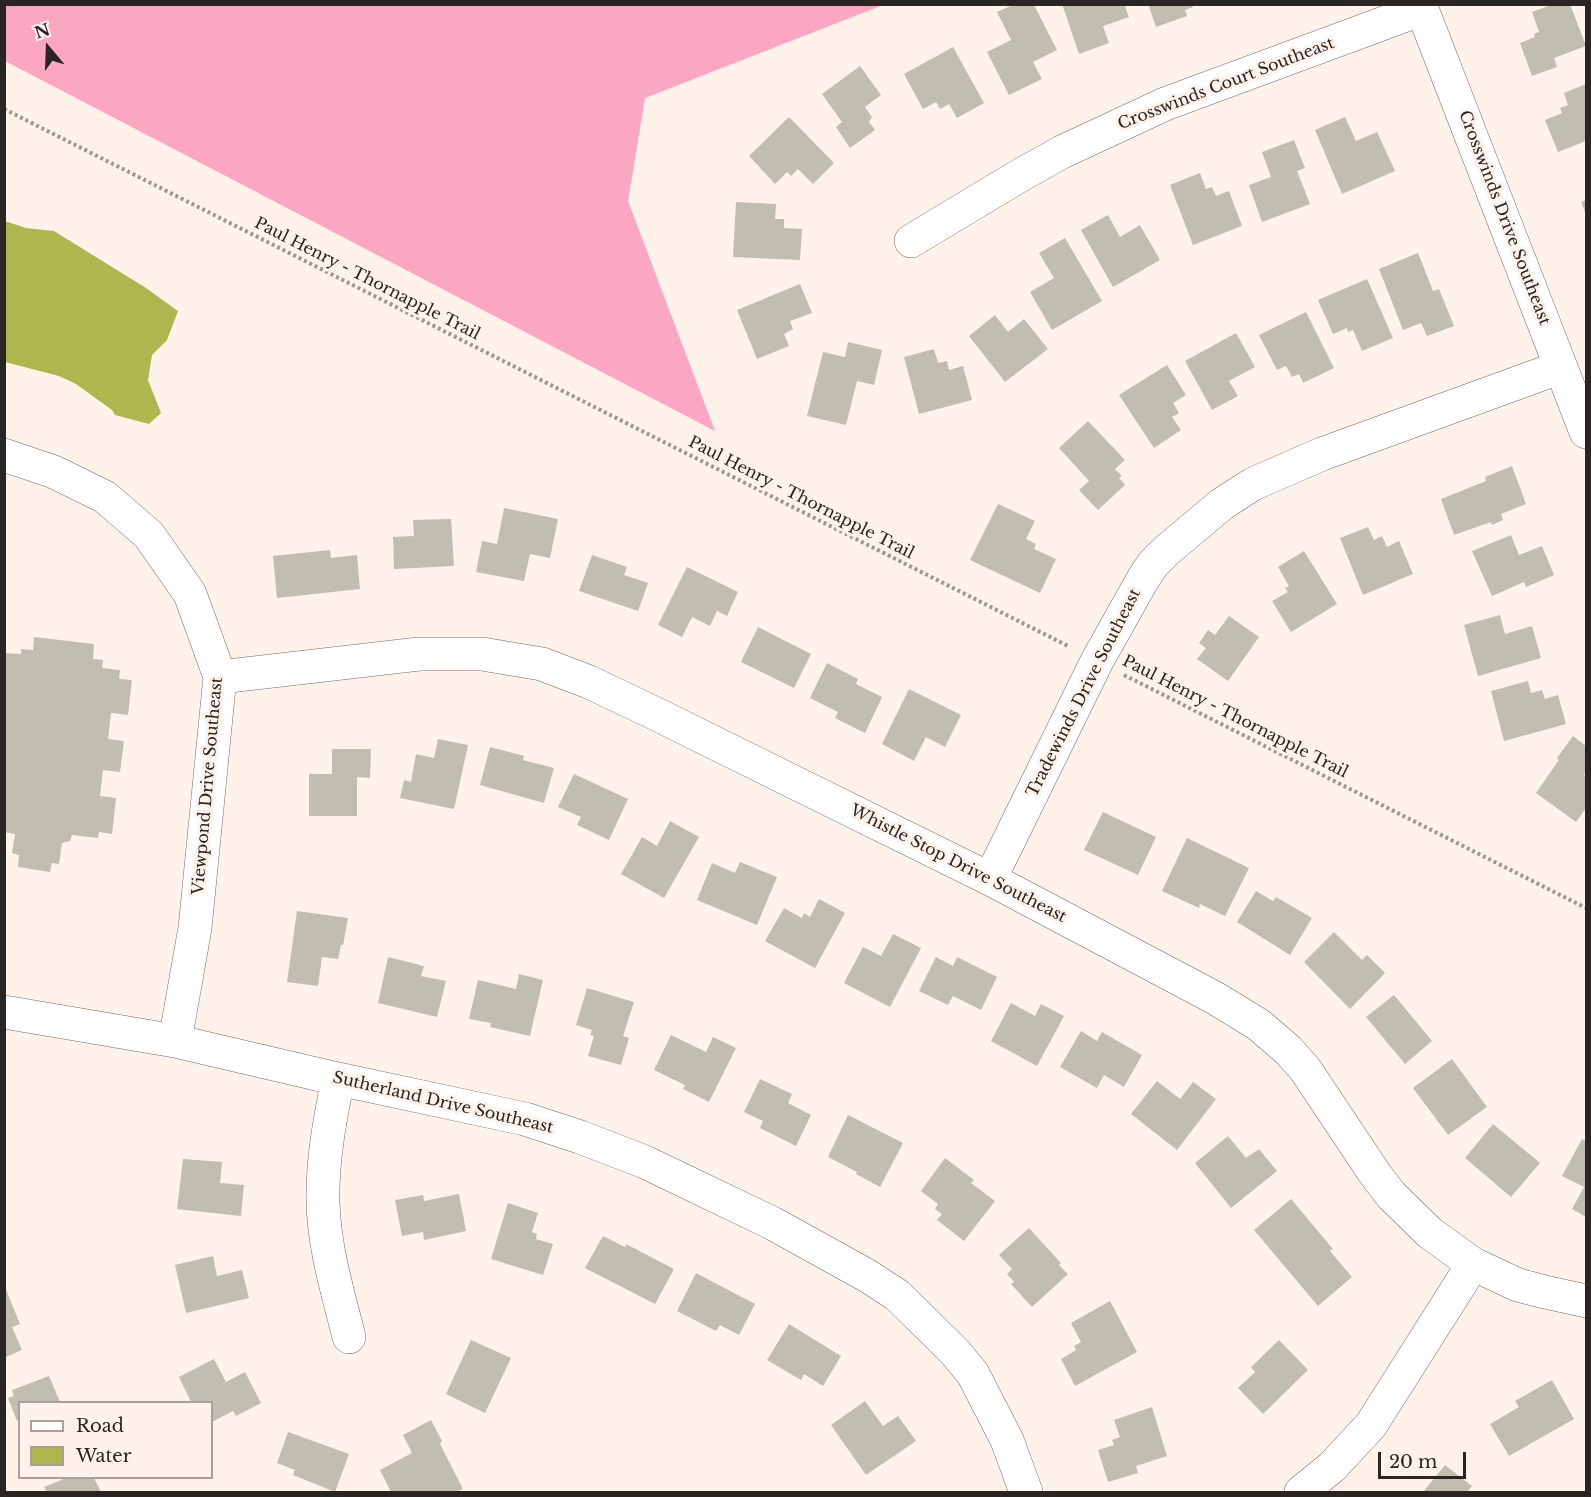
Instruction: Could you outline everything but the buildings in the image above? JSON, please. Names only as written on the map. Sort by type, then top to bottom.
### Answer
[{"type":"street","name":"Crosswinds Court Southeast","points":[[911,242],[1019,176],[1062,152],[1127,121],[1421,7]]},
{"type":"street","name":"Crosswinds Drive Southeast","points":[[1421,7],[1587,432]]},
{"type":"street","name":"Tradewinds Drive Southeast","points":[[990,879],[1097,661],[1143,579],[1153,564],[1183,536],[1253,484],[1325,453],[1561,367]]},
{"type":"street","name":"Viewpond Drive Southeast","points":[[4,455],[54,472],[105,497],[149,535],[190,594],[220,676],[195,928],[175,1041]]},
{"type":"street","name":"Whistle Stop Drive Southeast","points":[[220,676],[419,654],[482,654],[542,664],[567,672],[990,879],[1215,998],[1259,1025],[1288,1050],[1305,1069],[1370,1168],[1391,1195],[1430,1233],[1473,1264],[1518,1285],[1587,1301]]},
{"type":"street","name":"Sutherland Drive Southeast","points":[[4,1012],[175,1041],[525,1119],[645,1162],[772,1223],[897,1295],[955,1352],[973,1374],[1007,1440],[1026,1492]]},
{"type":"street","points":[[338,1079],[326,1152],[323,1204],[331,1263],[349,1337]]},
{"type":"street","points":[[1301,1492],[1332,1467],[1371,1425],[1473,1264]]},
{"type":"path","name":"Paul Henry - Thornapple Trail","points":[[4,109],[1587,908]]},
{"type":"shaded area","points":[[4,5],[883,5],[645,98],[628,201],[715,431],[5,61]]},
{"type":"water","points":[[5,221],[26,228],[54,231],[146,288],[178,311],[167,340],[152,355],[148,380],[161,413],[149,424],[115,415],[112,410],[76,384],[59,376],[5,362]]}]
